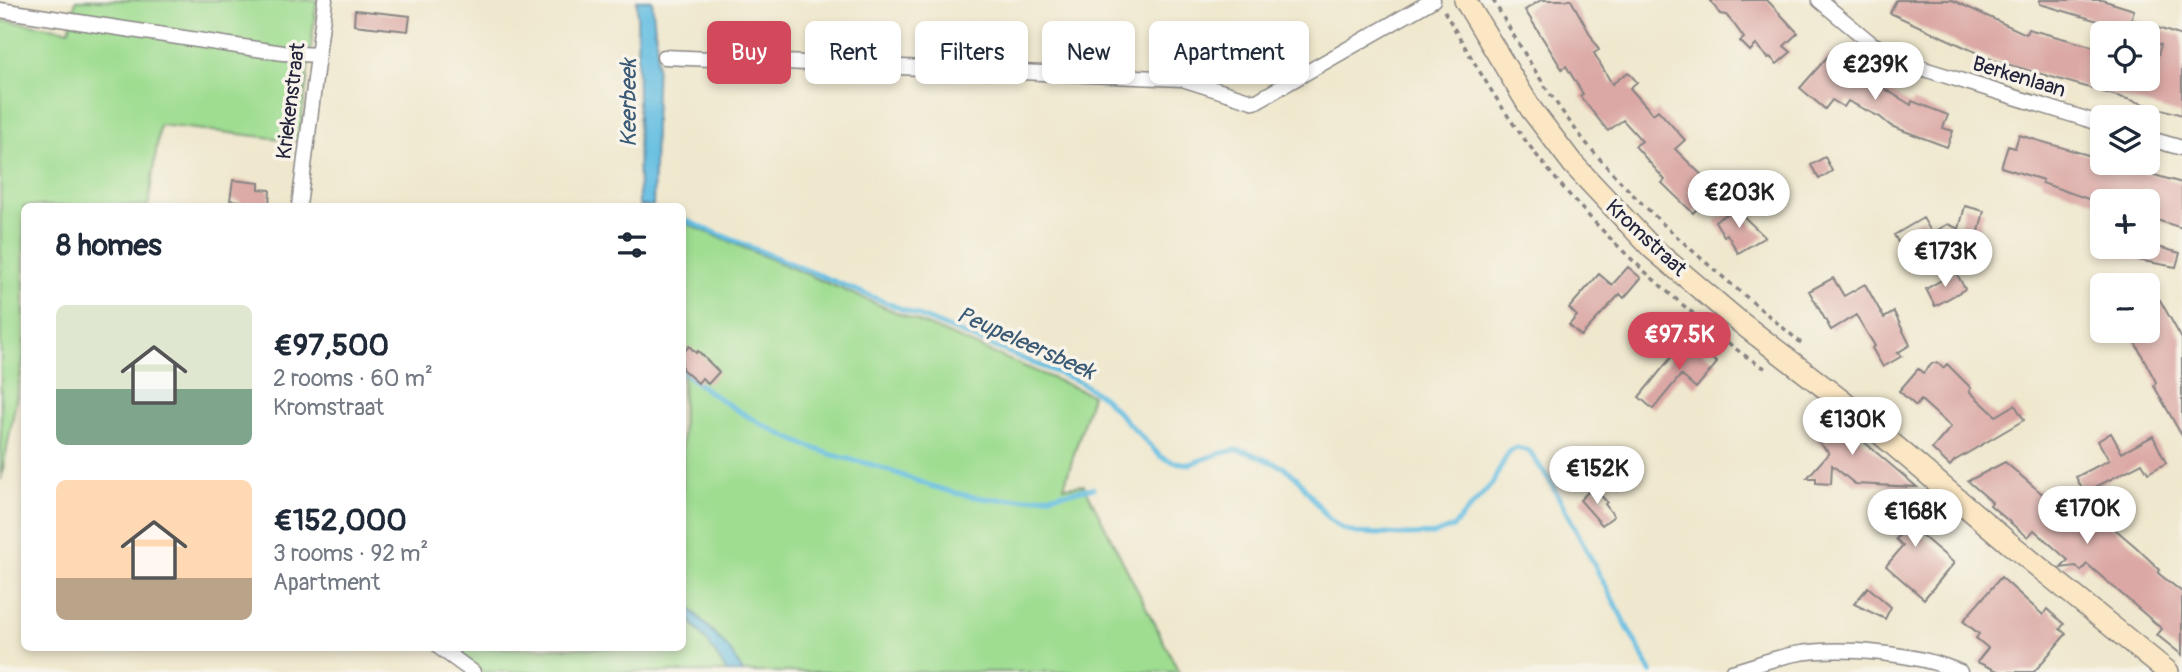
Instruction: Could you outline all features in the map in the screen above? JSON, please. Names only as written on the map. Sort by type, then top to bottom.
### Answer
[{"type":"main road","name":"Kromstraat","points":[[1465,0],[1531,109],[1573,164],[1652,247],[1736,319],[1842,401],[2009,543],[2168,672]]},
{"type":"street","name":"Kriekenstraat","points":[[299,203],[325,0]]},
{"type":"street","points":[[664,57],[1182,79],[1255,102],[1433,0]]},
{"type":"street","name":"Berkenlaan","points":[[1819,0],[1872,44],[1927,70],[2090,120]]},
{"type":"street","points":[[0,10],[283,53],[318,55]]},
{"type":"street","points":[[2160,142],[2182,148]]},
{"type":"street","points":[[1732,672],[1793,654],[1822,650],[1934,661],[1960,672]]},
{"type":"street","points":[[444,651],[473,672]]},
{"type":"path","points":[[1493,0],[1551,95],[1598,158],[1666,228],[1805,346]]},
{"type":"green space","points":[[76,0],[317,0],[299,141],[160,125],[148,203],[21,203],[21,374],[1,480],[0,20],[69,30]]},
{"type":"green space","points":[[686,223],[1092,395],[1064,487],[1084,485],[1179,672],[480,672],[449,651],[686,651]]},
{"type":"water","points":[[637,0],[652,0],[657,50],[653,203],[639,203]]},
{"type":"water","points":[[686,604],[729,649],[743,672],[727,672],[686,616]]},
{"type":"building","points":[[1541,0],[1571,0],[1599,50],[1594,53],[1612,84],[1628,72],[1637,82],[1630,88],[1653,114],[1658,110],[1685,140],[1675,149],[1716,189],[1693,213],[1662,183],[1665,180],[1635,146],[1642,141],[1623,120],[1608,131],[1580,96],[1583,94],[1566,66],[1562,69],[1525,10]]},
{"type":"building","points":[[1710,0],[1767,0],[1798,33],[1784,46],[1791,52],[1777,64],[1756,45],[1750,51],[1740,41],[1744,38],[1734,24],[1726,15],[1720,14]]},
{"type":"building","points":[[1896,0],[1952,0],[2026,34],[2028,29],[2090,46],[2090,88],[1993,60],[1890,13]]},
{"type":"building","points":[[2040,0],[2102,0],[2134,10],[2131,19],[2137,21],[2098,21],[2040,4]]},
{"type":"building","points":[[355,10],[410,16],[408,31],[354,25]]},
{"type":"building","points":[[2160,29],[2182,36],[2182,115],[2160,109],[2160,105],[2148,105],[2100,91],[2160,91]]},
{"type":"building","points":[[1829,55],[1859,80],[1862,75],[1911,105],[1912,101],[1948,115],[1943,128],[1953,131],[1947,147],[1891,126],[1880,117],[1848,101],[1844,107],[1832,100],[1825,109],[1800,88]]},
{"type":"building","points":[[2019,135],[2090,156],[2090,175],[2154,175],[2182,183],[2182,228],[2160,221],[2160,189],[2090,189],[2090,200],[2042,183],[2043,180],[2001,167],[2008,146],[2015,148]]},
{"type":"building","points":[[1825,157],[1832,171],[1819,179],[1811,165]]},
{"type":"building","points":[[233,180],[259,183],[259,189],[270,190],[269,203],[240,203],[230,200]]},
{"type":"building","points":[[1965,206],[1984,211],[1975,248],[1970,240],[1940,259],[1929,238],[1904,252],[1894,235],[1923,218],[1932,233],[1948,224],[1959,229]]},
{"type":"building","points":[[1736,209],[1765,237],[1738,253],[1727,234],[1724,236],[1715,221]]},
{"type":"building","points":[[2160,248],[2180,253],[2176,267],[2132,259],[2160,259]]},
{"type":"building","points":[[1628,267],[1641,278],[1624,298],[1620,294],[1581,336],[1569,325],[1577,316],[1569,308],[1599,274],[1612,285]]},
{"type":"building","points":[[1956,272],[1965,289],[1935,306],[1926,289]]},
{"type":"building","points":[[1833,278],[1844,296],[1865,284],[1884,318],[1894,312],[1910,345],[1897,353],[1902,356],[1883,367],[1872,348],[1875,346],[1856,315],[1831,330],[1809,291]]},
{"type":"building","points":[[2160,300],[2182,339],[2182,436],[2154,386],[2156,382],[2135,343],[2160,343]]},
{"type":"building","points":[[1687,338],[1717,363],[1696,388],[1681,375],[1653,409],[1639,397]]},
{"type":"building","points":[[689,346],[696,353],[698,351],[719,372],[708,384],[702,378],[698,383],[686,372],[686,349]]},
{"type":"building","points":[[1933,363],[1938,363],[1943,368],[1947,364],[1971,388],[1969,391],[1996,416],[2015,405],[2024,420],[1954,461],[1950,466],[1932,449],[1951,427],[1921,400],[1916,406],[1899,391],[1918,369],[1923,373]]},
{"type":"building","points":[[1826,411],[1917,487],[1855,484],[1832,465],[1831,484],[1816,483],[1816,478],[1807,478],[1829,453],[1811,434],[1814,430],[1811,428]]},
{"type":"building","points":[[2111,433],[2122,453],[2153,436],[2166,463],[2148,473],[2142,463],[2084,493],[2076,477],[2109,460],[2098,441]]},
{"type":"building","points":[[2005,462],[2046,497],[2051,497],[2057,491],[2101,525],[2095,512],[2160,570],[2158,573],[2182,592],[2182,655],[2157,635],[2162,629],[2087,564],[2081,571],[2076,566],[2061,568],[2068,560],[2034,530],[2028,537],[2019,530],[1968,481]]},
{"type":"building","points":[[1593,487],[1607,502],[1605,504],[1614,516],[1602,525],[1580,500]]},
{"type":"building","points":[[1911,497],[1927,511],[1913,528],[1954,563],[1924,599],[1886,566],[1903,546],[1896,539],[1905,529],[1874,503]]},
{"type":"building","points":[[2001,577],[2043,615],[2047,609],[2064,624],[2060,629],[2066,634],[2034,672],[2000,672],[1977,662],[1988,648],[1976,638],[1979,634],[1963,621]]},
{"type":"building","points":[[1868,587],[1891,607],[1885,619],[1854,604]]},
{"type":"waterway","name":"Peupeleersbeek","points":[[686,221],[1080,382],[1103,397],[1161,457],[1190,464],[1235,450],[1248,452],[1285,468],[1298,479],[1328,518],[1341,528],[1355,533],[1434,534],[1453,527],[1492,484],[1509,451],[1517,448],[1529,451],[1550,481],[1651,672]]},
{"type":"waterway","points":[[686,374],[733,408],[791,439],[948,491],[978,498],[1018,499],[1093,488]]},
{"type":"water label","name":"Keerbeek","points":[[628,103]]}]
